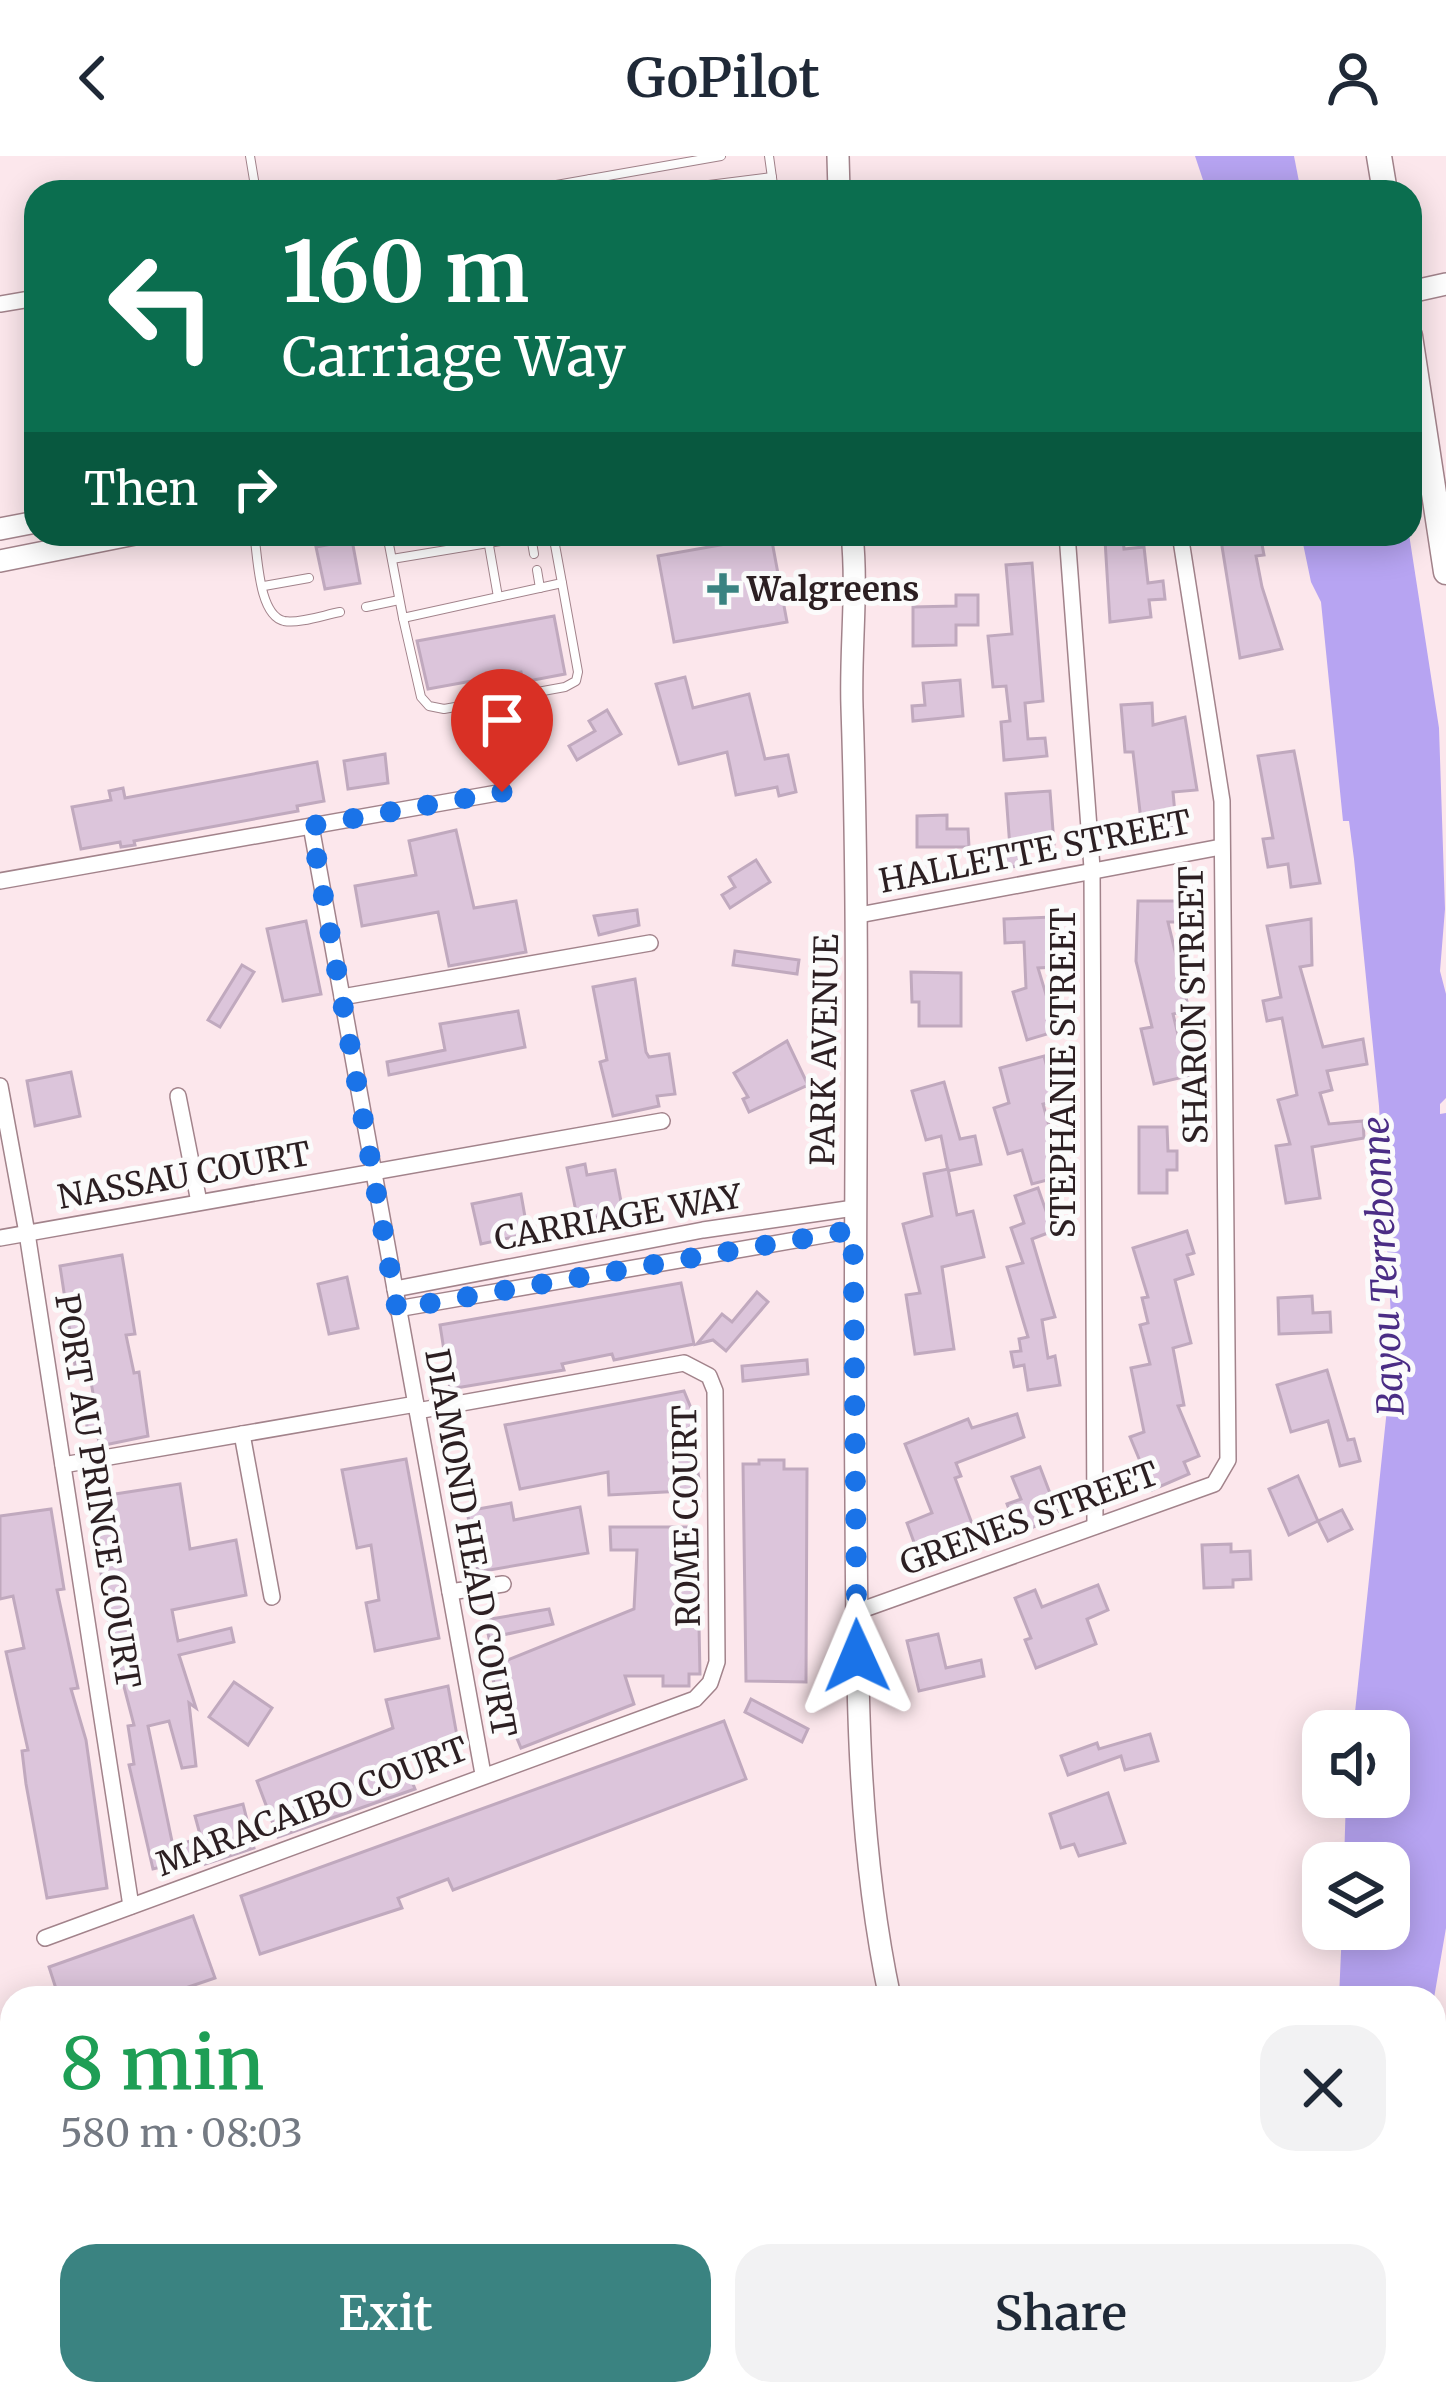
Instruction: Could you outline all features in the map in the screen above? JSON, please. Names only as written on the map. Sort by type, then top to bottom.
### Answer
[{"type":"main road","points":[[1422,415],[1446,572]]},
{"type":"main road","points":[[0,561],[75,546]]},
{"type":"main road","name":"PARK AVENUE","points":[[852,546],[859,915],[854,1219],[859,1744],[871,1884],[888,1986]]},
{"type":"street","name":"STEPHANIE STREET","points":[[1068,546],[1092,868],[1095,1526]]},
{"type":"street","name":"SHARON STREET","points":[[1182,546],[1222,801],[1228,1460],[1220,1477]]},
{"type":"street","points":[[0,881],[502,792]]},
{"type":"street","name":"DIAMOND HEAD COURT","points":[[311,826],[483,1774]]},
{"type":"street","name":"HALLETTE STREET","points":[[859,915],[1221,847]]},
{"type":"street","points":[[342,997],[650,943]]},
{"type":"street","name":"PORT AU PRINCE COURT","points":[[0,1086],[131,1906]]},
{"type":"street","points":[[178,1096],[199,1202]]},
{"type":"street","name":"NASSAU COURT","points":[[0,1238],[662,1121]]},
{"type":"street","name":"CARRIAGE WAY","points":[[395,1289],[614,1247],[854,1219]]},
{"type":"street","name":"CARRIAGE WAY","points":[[397,1309],[619,1272],[854,1219]]},
{"type":"street","name":"ROME COURT","points":[[416,1407],[684,1363],[705,1373],[715,1391],[717,1662]]},
{"type":"street","points":[[63,1465],[416,1407]]},
{"type":"street","points":[[242,1434],[272,1597]]},
{"type":"street","name":"GRENES STREET","points":[[856,1612],[1214,1484],[1220,1477]]},
{"type":"street","points":[[450,1592],[502,1584]]},
{"type":"street","name":"MARACAIBO COURT","points":[[45,1938],[694,1699],[710,1683],[717,1662]]},
{"type":"lane","points":[[585,180],[722,156]]},
{"type":"lane","points":[[769,156],[772,180]]},
{"type":"lane","points":[[748,180],[772,177]]},
{"type":"lane","points":[[256,546],[267,605],[276,617],[286,622],[340,612]]},
{"type":"lane","points":[[389,546],[421,697],[429,706],[444,710],[576,681],[562,583],[551,546]]},
{"type":"lane","points":[[392,559],[451,546]]},
{"type":"lane","points":[[489,546],[498,597]]},
{"type":"lane","points":[[533,546],[534,554]]},
{"type":"lane","points":[[537,569],[540,588]]},
{"type":"lane","points":[[264,586],[309,578]]},
{"type":"lane","points":[[403,618],[562,583]]},
{"type":"lane","points":[[366,607],[399,600]]},
{"type":"lane","points":[[614,1247],[619,1272]]},
{"type":"shaded area","points":[[1195,156],[1294,156],[1299,180],[1203,180]]},
{"type":"shaded area","points":[[1304,546],[1411,546],[1439,728],[1445,909],[1440,971],[1446,994],[1446,1098],[1440,1114],[1446,1113],[1446,1928],[1436,1986],[1340,1986],[1341,1950],[1410,1950],[1410,1842],[1345,1842],[1345,1818],[1410,1818],[1410,1710],[1355,1710],[1393,1352],[1379,1106],[1321,602]]},
{"type":"building","points":[[353,546],[360,583],[325,589],[316,547]]},
{"type":"building","name":"Walgreens","points":[[714,546],[773,546],[787,622],[674,642],[658,556]]},
{"type":"building","points":[[1105,546],[1144,547],[1148,583],[1163,581],[1165,599],[1149,600],[1151,617],[1110,622]]},
{"type":"building","points":[[1222,546],[1262,546],[1264,555],[1256,556],[1282,649],[1240,658]]},
{"type":"building","points":[[1032,563],[1043,701],[1025,703],[1028,739],[1045,738],[1047,756],[1004,760],[1001,722],[1010,721],[1006,686],[993,687],[988,636],[1012,634],[1006,565]]},
{"type":"building","points":[[956,595],[978,595],[978,625],[956,625],[956,645],[913,646],[913,607],[956,606]]},
{"type":"building","points":[[554,616],[565,674],[523,682],[521,672],[428,689],[417,641]]},
{"type":"building","points":[[685,677],[693,708],[749,694],[765,759],[788,755],[796,792],[779,796],[777,787],[736,795],[727,752],[679,764],[656,684]]},
{"type":"building","points":[[960,680],[963,716],[913,721],[912,706],[925,705],[923,683]]},
{"type":"building","points":[[1152,703],[1153,725],[1185,717],[1197,790],[1173,792],[1176,825],[1142,829],[1133,752],[1125,752],[1121,705]]},
{"type":"building","points":[[607,710],[621,734],[577,760],[569,746],[595,731],[589,721]]},
{"type":"building","points":[[1294,751],[1320,883],[1291,887],[1288,864],[1268,867],[1263,839],[1273,838],[1258,756]]},
{"type":"building","points":[[385,754],[388,783],[348,789],[344,761]]},
{"type":"building","points":[[317,762],[324,801],[297,806],[298,811],[134,841],[135,845],[121,847],[120,842],[81,849],[72,807],[111,800],[109,791],[123,788],[125,798]]},
{"type":"building","points":[[1050,791],[1054,844],[1028,845],[1030,865],[998,868],[997,849],[1010,848],[1006,794]]},
{"type":"building","points":[[947,815],[947,829],[968,829],[969,847],[917,847],[917,816]]},
{"type":"building","points":[[456,830],[474,908],[516,901],[526,952],[449,966],[438,912],[362,926],[355,886],[416,875],[409,841]]},
{"type":"building","points":[[756,860],[770,882],[730,908],[722,895],[735,887],[729,877]]},
{"type":"building","points":[[1138,901],[1185,901],[1185,922],[1168,922],[1189,1010],[1173,1014],[1188,1076],[1154,1084],[1141,1029],[1152,1027],[1136,961]]},
{"type":"building","points":[[637,910],[639,925],[599,935],[594,916]]},
{"type":"building","points":[[1052,917],[1055,967],[1038,968],[1057,1031],[1027,1040],[1013,992],[1026,988],[1024,942],[1005,943],[1004,919]]},
{"type":"building","points":[[1311,919],[1312,965],[1300,967],[1323,1047],[1363,1039],[1367,1064],[1327,1071],[1332,1090],[1320,1093],[1329,1124],[1363,1121],[1364,1138],[1312,1147],[1320,1198],[1286,1203],[1276,1146],[1290,1144],[1278,1100],[1297,1095],[1282,1018],[1267,1021],[1263,1001],[1281,997],[1267,926]]},
{"type":"building","points":[[306,921],[321,994],[283,1001],[267,929]]},
{"type":"building","points":[[735,951],[799,960],[797,974],[733,965]]},
{"type":"building","points":[[242,965],[254,972],[220,1027],[208,1020]]},
{"type":"building","points":[[911,972],[961,973],[961,1026],[919,1026]]},
{"type":"building","points":[[635,979],[646,1052],[649,1057],[669,1054],[675,1094],[657,1096],[659,1106],[613,1116],[600,1062],[607,1060],[593,987]]},
{"type":"building","points":[[518,1011],[525,1047],[389,1075],[387,1062],[445,1050],[440,1024]]},
{"type":"building","points":[[787,1041],[808,1085],[749,1112],[743,1099],[748,1097],[734,1073]]},
{"type":"building","points":[[1044,1056],[1056,1101],[1043,1104],[1063,1176],[1032,1184],[1022,1150],[1008,1154],[994,1108],[1009,1103],[1000,1068]]},
{"type":"building","points":[[71,1072],[80,1116],[35,1126],[27,1081]]},
{"type":"building","points":[[944,1082],[960,1139],[975,1136],[981,1164],[948,1171],[941,1136],[926,1140],[912,1091]]},
{"type":"building","points":[[1139,1127],[1167,1127],[1168,1151],[1177,1151],[1177,1170],[1167,1170],[1167,1193],[1139,1193]]},
{"type":"building","points":[[585,1164],[587,1175],[615,1170],[623,1212],[578,1221],[567,1168]]},
{"type":"building","points":[[948,1169],[957,1215],[973,1211],[984,1257],[942,1267],[954,1349],[915,1354],[906,1295],[920,1293],[903,1224],[932,1216],[924,1174]]},
{"type":"building","points":[[1038,1188],[1053,1231],[1032,1239],[1055,1317],[1042,1320],[1048,1358],[1055,1356],[1060,1385],[1028,1390],[1024,1365],[1014,1367],[1011,1352],[1021,1351],[1019,1339],[1028,1337],[1007,1267],[1023,1263],[1011,1228],[1024,1223],[1015,1196]]},
{"type":"building","points":[[521,1194],[528,1234],[481,1244],[472,1204]]},
{"type":"building","points":[[1187,1231],[1194,1253],[1187,1255],[1193,1274],[1175,1280],[1191,1343],[1173,1348],[1184,1405],[1178,1406],[1199,1456],[1184,1462],[1189,1474],[1152,1490],[1130,1437],[1144,1432],[1131,1368],[1150,1364],[1140,1325],[1148,1323],[1142,1298],[1148,1297],[1133,1248]]},
{"type":"building","points":[[122,1255],[135,1334],[126,1335],[134,1373],[139,1372],[148,1436],[100,1446],[97,1433],[88,1434],[86,1419],[97,1417],[89,1370],[76,1372],[60,1266]]},
{"type":"building","points":[[347,1277],[358,1328],[329,1334],[318,1284]]},
{"type":"building","points":[[681,1283],[694,1344],[614,1360],[612,1354],[562,1364],[564,1370],[450,1389],[440,1325]]},
{"type":"building","points":[[757,1292],[768,1302],[726,1351],[713,1340],[697,1344],[722,1314],[732,1322]]},
{"type":"building","points":[[1312,1296],[1313,1313],[1330,1312],[1331,1332],[1279,1334],[1278,1298]]},
{"type":"building","points":[[807,1360],[808,1374],[743,1381],[742,1366]]},
{"type":"building","points":[[1327,1370],[1348,1440],[1354,1439],[1360,1461],[1340,1466],[1328,1421],[1291,1432],[1277,1385]]},
{"type":"building","points":[[684,1391],[698,1425],[690,1427],[701,1490],[609,1495],[608,1472],[520,1489],[505,1425]]},
{"type":"building","points":[[1017,1414],[1024,1437],[956,1463],[961,1476],[955,1478],[977,1537],[920,1559],[907,1523],[932,1513],[905,1444],[968,1419],[972,1428]]},
{"type":"building","points":[[406,1459],[439,1638],[375,1651],[366,1603],[379,1600],[371,1545],[357,1548],[342,1470]]},
{"type":"building","points":[[759,1460],[784,1460],[784,1469],[807,1469],[806,1682],[746,1681],[743,1464],[759,1464]]},
{"type":"building","points":[[1040,1467],[1059,1517],[1018,1533],[1007,1504],[1021,1499],[1012,1477]]},
{"type":"building","points":[[1298,1476],[1318,1521],[1289,1535],[1269,1489]]},
{"type":"building","points":[[180,1484],[190,1549],[236,1540],[246,1595],[172,1610],[178,1641],[231,1628],[234,1642],[179,1655],[196,1708],[189,1703],[196,1766],[182,1768],[169,1721],[148,1726],[173,1846],[201,1838],[195,1816],[243,1804],[254,1848],[205,1864],[203,1857],[153,1869],[129,1765],[134,1764],[128,1726],[134,1725],[111,1637],[89,1498]]},
{"type":"building","points":[[511,1503],[514,1520],[580,1507],[588,1553],[478,1572],[467,1511]]},
{"type":"building","points":[[51,1509],[64,1589],[57,1590],[78,1688],[71,1689],[86,1740],[107,1888],[47,1898],[26,1784],[22,1751],[28,1750],[6,1652],[24,1648],[13,1596],[0,1599],[0,1516]]},
{"type":"building","points":[[1342,1510],[1352,1529],[1328,1541],[1318,1521]]},
{"type":"building","points":[[610,1527],[697,1527],[700,1674],[689,1674],[689,1686],[663,1686],[663,1676],[625,1676],[634,1704],[521,1748],[488,1668],[634,1609],[637,1550],[611,1550]]},
{"type":"building","points":[[1231,1544],[1231,1552],[1250,1551],[1251,1579],[1233,1580],[1233,1587],[1204,1588],[1202,1545]]},
{"type":"building","points":[[1098,1585],[1108,1610],[1087,1619],[1096,1644],[1036,1668],[1025,1640],[1031,1638],[1015,1598],[1035,1590],[1042,1607]]},
{"type":"building","points":[[549,1609],[553,1624],[489,1638],[485,1620]]},
{"type":"building","points":[[938,1634],[946,1668],[981,1660],[984,1676],[919,1691],[907,1641]]},
{"type":"building","points":[[234,1682],[272,1708],[248,1745],[209,1717]]},
{"type":"building","points":[[448,1686],[459,1747],[403,1759],[415,1789],[278,1837],[257,1781],[393,1728],[386,1700]]},
{"type":"building","points":[[751,1699],[808,1729],[802,1742],[745,1712]]},
{"type":"building","points":[[724,1721],[746,1779],[453,1890],[448,1879],[398,1898],[402,1908],[260,1954],[241,1896]]},
{"type":"building","points":[[1150,1734],[1158,1761],[1125,1770],[1121,1756],[1068,1775],[1061,1756],[1097,1743],[1099,1749]]},
{"type":"building","points":[[1108,1793],[1125,1843],[1079,1856],[1074,1844],[1061,1848],[1050,1814]]},
{"type":"building","points":[[193,1916],[215,1978],[191,1986],[55,1986],[49,1967]]},
{"type":"place","name":"Walgreens","points":[[723,589]]},
{"type":"route","points":[[502,792],[311,826],[397,1309],[853,1230],[857,1656]]},
{"type":"water label","name":"Bayou Terrebonne","points":[[1383,1266]]}]
